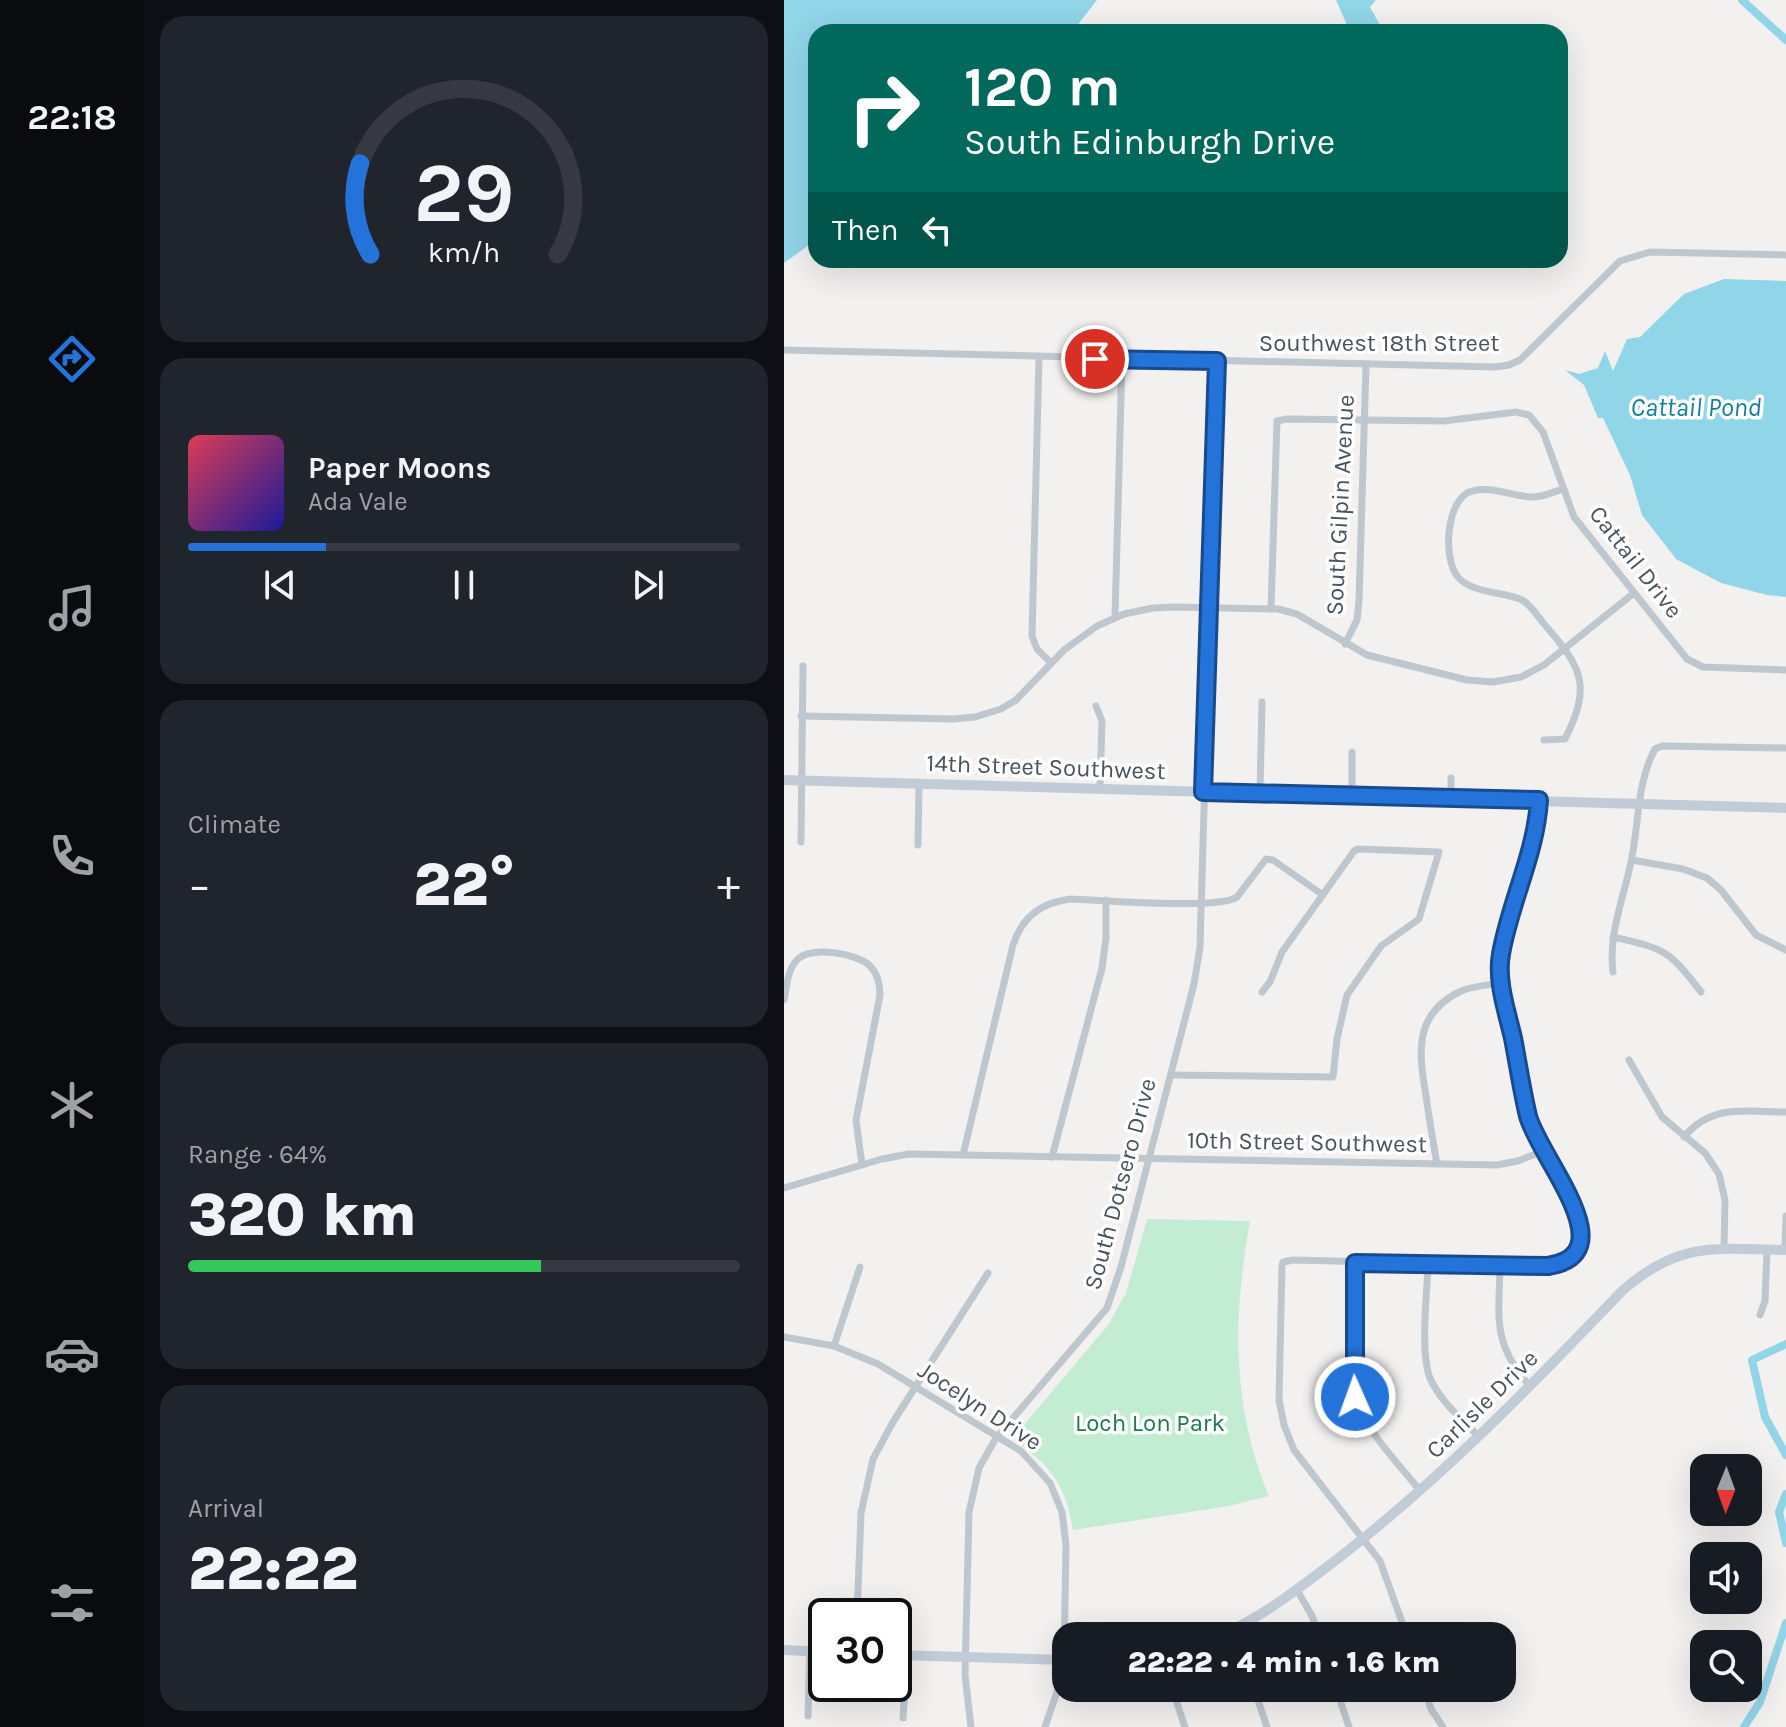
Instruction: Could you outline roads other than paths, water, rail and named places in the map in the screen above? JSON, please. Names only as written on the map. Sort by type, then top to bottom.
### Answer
[{"type":"main road","name":"14th Street Southwest","points":[[784,780],[1786,808]]},
{"type":"main road","name":"Carlisle Drive","points":[[1251,1622],[1364,1539],[1420,1491],[1623,1290],[1649,1270],[1688,1251],[1724,1248],[1786,1250]]},
{"type":"main road","points":[[784,1650],[808,1651]]},
{"type":"main road","points":[[912,1655],[1052,1659]]},
{"type":"street","name":"Southwest 18th Street","points":[[784,350],[1475,368],[1509,365],[1520,360],[1620,261],[1650,252],[1786,255]]},
{"type":"street","points":[[1039,357],[1032,636],[1037,649],[1051,663]]},
{"type":"street","points":[[1115,617],[1122,360]]},
{"type":"street","name":"South Dotsero Drive","points":[[971,1727],[965,1695],[969,1512],[979,1468],[996,1438],[1107,1308],[1121,1267],[1171,1075],[1200,947],[1217,361]]},
{"type":"street","name":"South Gilpin Avenue","points":[[1345,644],[1358,614],[1366,365]]},
{"type":"street","name":"Cattail Drive","points":[[1364,421],[1444,421],[1508,412],[1529,415],[1543,432],[1577,521],[1683,655],[1697,666],[1786,670]]},
{"type":"street","points":[[1271,609],[1276,423],[1279,419],[1364,421]]},
{"type":"street","points":[[1544,740],[1565,739],[1581,698],[1580,675],[1564,648],[1524,601],[1471,586],[1454,573],[1450,556],[1452,515],[1465,495],[1482,489],[1535,497],[1563,489]]},
{"type":"street","points":[[801,716],[975,717],[1001,709],[1016,700],[1081,637],[1115,617],[1153,608],[1271,609],[1297,614],[1345,644],[1380,659],[1485,682],[1513,679],[1529,674],[1634,593]]},
{"type":"street","points":[[801,842],[803,666]]},
{"type":"street","points":[[1260,793],[1262,702]]},
{"type":"street","points":[[1096,706],[1102,721],[1100,789]]},
{"type":"street","points":[[1613,972],[1613,937],[1632,860],[1639,804],[1651,756],[1659,747],[1786,748]]},
{"type":"street","points":[[1352,752],[1352,796]]},
{"type":"street","points":[[1451,778],[1451,798]]},
{"type":"street","points":[[918,845],[919,784]]},
{"type":"street","points":[[1402,1622],[1385,1571],[1364,1539],[1294,1450],[1284,1425],[1279,1400],[1282,1264],[1293,1260],[1428,1265],[1560,1264],[1573,1257],[1579,1249],[1582,1234],[1579,1215],[1543,1151],[1528,1116],[1502,983],[1500,958],[1537,826],[1539,800]]},
{"type":"street","points":[[1171,1075],[1328,1078],[1335,1075],[1337,1039],[1347,995],[1381,946],[1419,919],[1440,854],[1435,851],[1358,849],[1282,952],[1270,982],[1262,992]]},
{"type":"street","points":[[963,1155],[1010,957],[1021,927],[1035,912],[1051,903],[1071,899],[1200,903],[1233,900],[1266,859],[1273,860],[1323,895]]},
{"type":"street","points":[[1632,860],[1690,870],[1707,878],[1721,890],[1756,935],[1786,950]]},
{"type":"street","points":[[1052,1157],[1102,968],[1106,900]]},
{"type":"street","points":[[1613,937],[1666,953],[1681,964],[1701,992]]},
{"type":"street","points":[[784,1000],[788,978],[800,957],[816,951],[857,958],[869,964],[878,978],[880,995],[856,1120],[862,1165]]},
{"type":"street","points":[[1437,1164],[1420,1059],[1425,1025],[1437,1008],[1461,991],[1502,983]]},
{"type":"street","points":[[1629,1060],[1662,1117],[1713,1163],[1722,1182],[1725,1200],[1724,1248]]},
{"type":"street","points":[[1684,1137],[1702,1119],[1720,1112],[1786,1112]]},
{"type":"street","name":"10th Street Southwest","points":[[784,1188],[909,1154],[1497,1165],[1543,1151]]},
{"type":"street","points":[[1786,1216],[1786,1250]]},
{"type":"street","points":[[1760,1315],[1765,1301],[1767,1250]]},
{"type":"street","points":[[1355,1263],[1355,1397],[1364,1418],[1420,1491]]},
{"type":"street","points":[[1428,1265],[1426,1353],[1429,1375],[1449,1407],[1478,1436]]},
{"type":"street","points":[[1500,1266],[1500,1336],[1509,1360],[1529,1385]]},
{"type":"street","points":[[834,1346],[860,1267]]},
{"type":"street","points":[[858,1598],[861,1513],[867,1477],[881,1443],[988,1273]]},
{"type":"street","name":"Jocelyn Drive","points":[[784,1337],[834,1346],[863,1357],[1021,1451],[1043,1474],[1055,1492],[1062,1512],[1066,1545],[1065,1622]]},
{"type":"street","points":[[1297,1590],[1314,1622]]},
{"type":"street","points":[[808,1702],[808,1716]]},
{"type":"street","points":[[903,1718],[904,1702]]},
{"type":"street","name":"Jocelyn Drive","points":[[1045,1727],[1054,1702]]},
{"type":"street","points":[[1177,1702],[1185,1727]]},
{"type":"street","points":[[1259,1702],[1267,1727]]},
{"type":"street","points":[[1341,1702],[1349,1727]]},
{"type":"street","points":[[1429,1702],[1443,1727]]},
{"type":"water","points":[[784,0],[1097,0],[1078,24],[808,24],[808,246],[784,263]]},
{"type":"water","points":[[1336,0],[1376,0],[1370,7],[1379,24],[1346,24]]},
{"type":"water","name":"Cattail Pond","points":[[1724,279],[1786,281],[1786,597],[1721,583],[1676,559],[1642,515],[1630,475],[1603,418],[1598,418],[1584,385],[1565,370],[1579,374],[1598,368],[1605,351],[1613,371],[1627,339],[1640,337],[1684,294]]},
{"type":"waterway","points":[[1742,0],[1786,40]]},
{"type":"waterway","points":[[1786,1344],[1752,1360],[1765,1417],[1786,1455]]},
{"type":"waterway","points":[[1786,1494],[1779,1512],[1786,1543]]},
{"type":"waterway","points":[[1744,1727],[1760,1702],[1786,1623]]},
{"type":"park label","name":"Loch Lon Park","points":[[1150,1423]]}]
